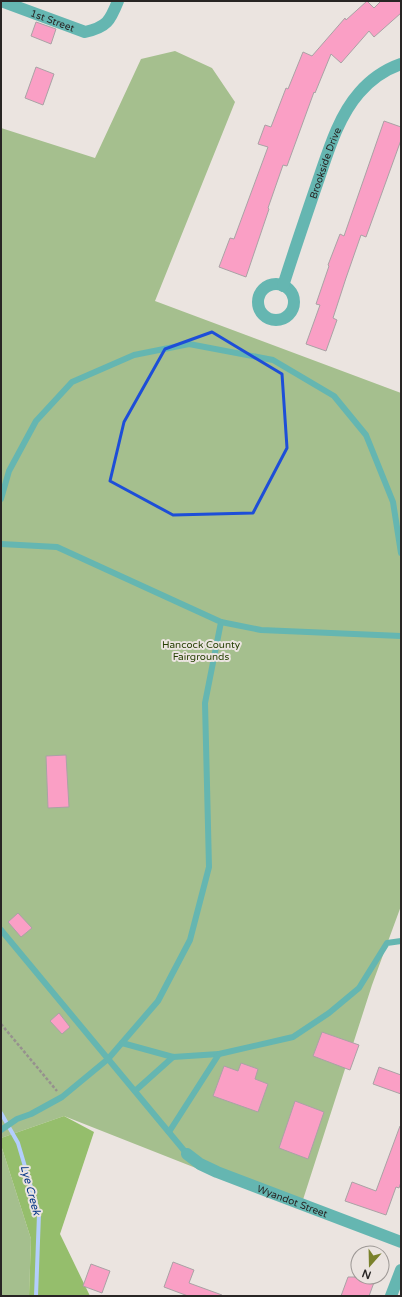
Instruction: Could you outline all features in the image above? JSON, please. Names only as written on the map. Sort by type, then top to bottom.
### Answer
[{"type":"street","name":"1st Street","points":[[1,1],[85,32],[104,25],[111,18],[118,1]]},
{"type":"street","name":"Brookside Drive","points":[[283,286],[327,154],[347,110],[358,94],[380,73],[401,64]]},
{"type":"street","name":"Wyandot Street","points":[[187,1154],[200,1164],[218,1172],[401,1242]]},
{"type":"street","points":[[391,1296],[401,1270]]},
{"type":"lane","points":[[1,498],[9,471],[36,421],[72,382],[134,355],[189,344],[274,360],[334,396],[366,435],[393,502],[401,553]]},
{"type":"lane","points":[[1,544],[57,547],[221,622],[260,630],[401,636]]},
{"type":"lane","points":[[1,1130],[62,1097],[108,1059],[158,1001],[190,940],[209,867],[205,703],[221,622]]},
{"type":"lane","points":[[1,930],[187,1154]]},
{"type":"lane","points":[[122,1043],[172,1057],[219,1054],[293,1037],[329,1013],[359,988],[387,943],[401,941]]},
{"type":"lane","points":[[169,1132],[219,1054]]},
{"type":"lane","points":[[135,1091],[172,1057]]},
{"type":"path","points":[[1,1024],[62,1097]]},
{"type":"highlighted area","points":[[212,332],[282,374],[287,448],[253,513],[173,515],[110,481],[124,422],[165,349]]},
{"type":"green space","name":"Hancock County Fairgrounds","points":[[175,51],[212,68],[235,102],[155,301],[401,393],[401,906],[372,985],[300,1209],[64,1116],[1,1138],[1,128],[95,158],[141,59]]},
{"type":"green space","points":[[64,1116],[94,1132],[60,1234],[90,1296],[29,1296],[31,1239],[1,1145],[1,1138]]},
{"type":"green space","points":[[1,1145],[31,1239],[29,1296],[1,1296]]},
{"type":"building","points":[[367,1],[374,8],[381,1],[401,1],[401,13],[374,37],[369,31],[341,63],[331,54],[315,93],[314,92],[287,166],[283,165],[246,277],[219,267],[230,238],[234,239],[268,147],[258,144],[265,125],[271,127],[286,88],[288,89],[303,52],[312,56],[345,18],[346,20]]},
{"type":"building","points":[[36,22],[56,29],[51,44],[31,36]]},
{"type":"building","points":[[36,67],[54,74],[43,105],[25,98]]},
{"type":"building","points":[[384,121],[401,127],[401,140],[366,237],[361,235],[333,318],[337,320],[326,351],[306,344],[320,305],[316,304],[329,266],[328,265],[340,234],[344,236]]},
{"type":"building","points":[[66,755],[69,807],[48,808],[46,756]]},
{"type":"building","points":[[18,913],[32,928],[21,937],[8,922]]},
{"type":"building","points":[[59,1013],[70,1027],[62,1034],[50,1021]]},
{"type":"building","points":[[322,1032],[359,1045],[350,1070],[313,1056]]},
{"type":"building","points":[[241,1063],[258,1069],[255,1079],[268,1084],[258,1112],[213,1096],[224,1066],[238,1071]]},
{"type":"building","points":[[379,1067],[401,1075],[401,1094],[373,1084]]},
{"type":"building","points":[[295,1101],[324,1112],[308,1159],[279,1148]]},
{"type":"building","points":[[400,1126],[401,1182],[399,1188],[396,1187],[386,1215],[345,1201],[352,1182],[376,1191]]},
{"type":"building","points":[[173,1262],[194,1270],[189,1283],[222,1296],[188,1296],[164,1287]]},
{"type":"building","points":[[91,1264],[110,1271],[102,1293],[83,1286]]},
{"type":"building","points":[[348,1277],[350,1277],[350,1285],[373,1285],[369,1296],[341,1296]]},
{"type":"waterway","name":"Lye Creek","points":[[1,1113],[18,1143],[39,1214],[36,1296]]}]
